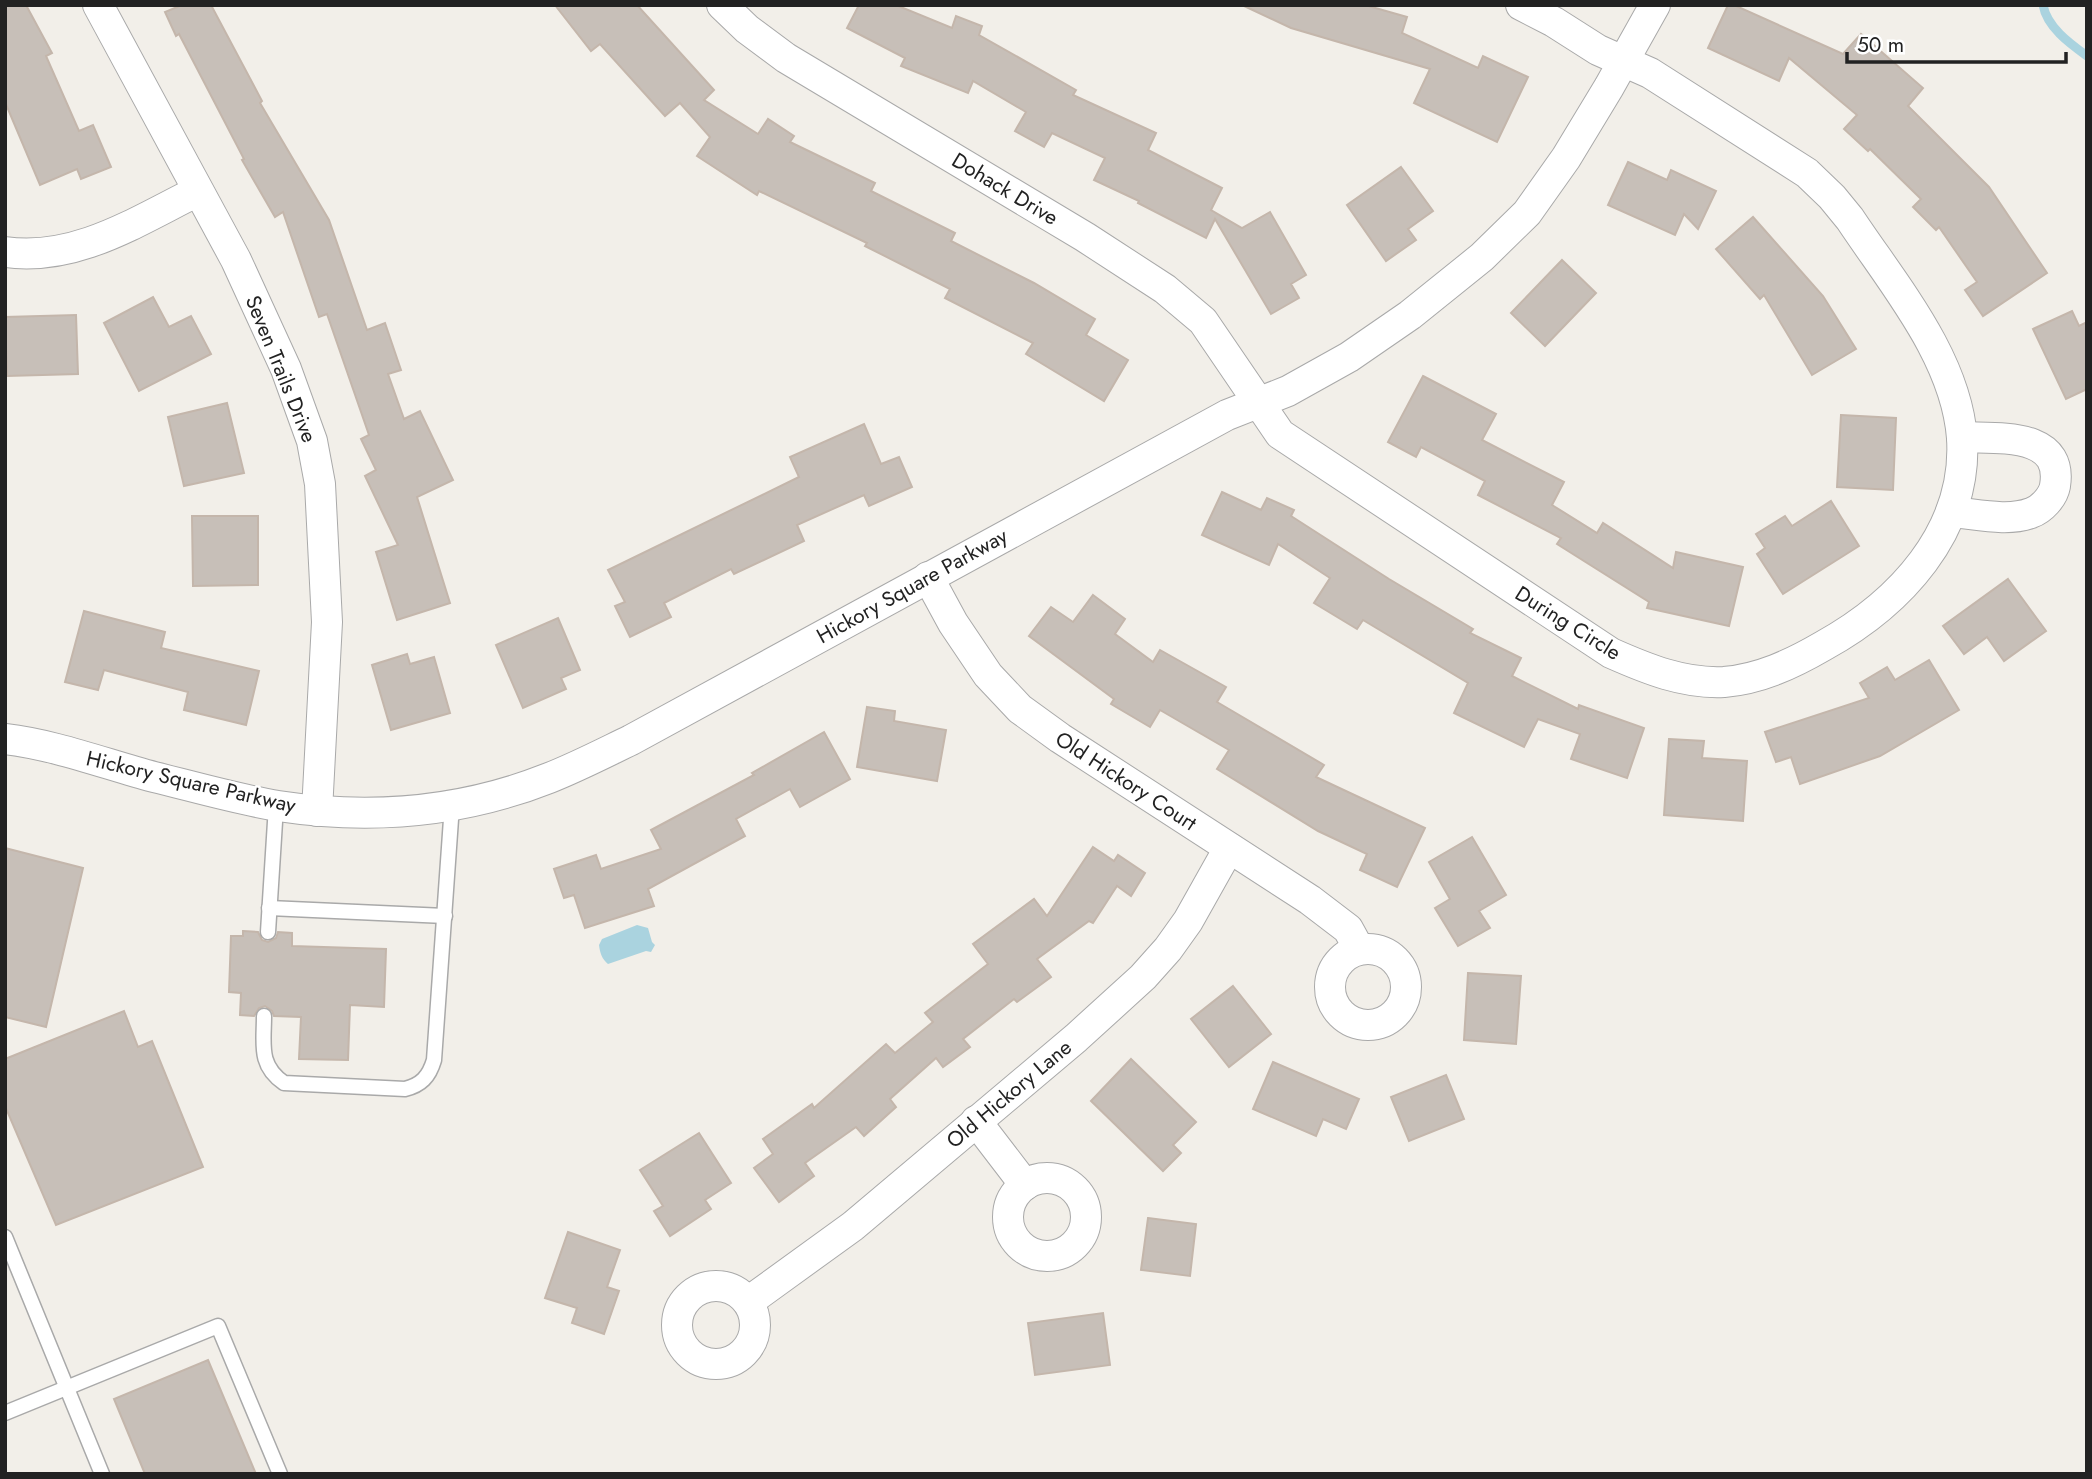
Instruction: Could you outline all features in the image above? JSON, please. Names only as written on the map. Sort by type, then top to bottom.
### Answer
[{"type":"street","name":"Seven Trails Drive","points":[[98,5],[236,260],[277,349],[312,441],[320,484],[327,622],[317,811]]},
{"type":"street","name":"Dohack Drive","points":[[723,5],[747,29],[786,58],[1085,237],[1165,289],[1203,321],[1258,403]]},
{"type":"street","name":"During Circle","points":[[1258,403],[1280,434],[1294,445],[1612,653],[1651,670],[1688,679],[1723,682],[1766,674],[1797,661],[1847,633],[1879,609],[1910,579],[1933,549],[1951,512],[1961,469],[1962,437],[1956,399],[1943,364],[1850,219],[1807,173],[1650,73],[1598,50],[1521,5]]},
{"type":"street","name":"Hickory Square Parkway","points":[[5,739],[42,745],[275,806],[317,811],[387,813],[452,805],[515,790],[549,778],[631,740],[1227,415],[1289,391],[1349,357],[1410,315],[1482,257],[1527,213],[1566,158],[1655,5]]},
{"type":"street","points":[[5,252],[26,254],[61,251],[97,240],[198,191]]},
{"type":"street","points":[[1951,512],[2012,517],[2033,513],[2048,502],[2056,477],[2052,462],[2042,448],[2028,440],[1962,437]]},
{"type":"street","name":"Old Hickory Court","points":[[928,577],[988,675],[1020,709],[1338,920],[1348,929],[1359,949]]},
{"type":"street","name":"Old Hickory Lane","points":[[747,1302],[853,1226],[1076,1038],[1143,977],[1188,921],[1229,848]]},
{"type":"street","points":[[976,1121],[1025,1185]]},
{"type":"lane","points":[[264,1016],[263,1053],[266,1064],[275,1077],[284,1083],[405,1089],[416,1086],[431,1071],[434,1060],[452,805]]},
{"type":"lane","points":[[268,932],[275,806]]},
{"type":"lane","points":[[269,908],[445,916]]},
{"type":"lane","points":[[5,1237],[102,1474]]},
{"type":"lane","points":[[5,1413],[218,1326],[280,1474]]},
{"type":"water","points":[[637,925],[648,928],[655,945],[651,952],[646,951],[608,964],[600,951],[602,939]]},
{"type":"building","points":[[5,5],[26,5],[52,53],[46,56],[79,131],[93,125],[111,167],[81,179],[77,169],[40,185],[5,102]]},
{"type":"building","points":[[182,5],[211,5],[262,101],[260,103],[329,220],[367,330],[385,323],[401,370],[388,374],[404,419],[420,411],[453,480],[417,497],[450,603],[397,620],[376,552],[398,545],[365,476],[376,470],[361,439],[369,435],[327,314],[319,317],[283,212],[275,217],[242,160],[244,159],[179,34],[176,36],[165,12]]},
{"type":"building","points":[[555,5],[637,5],[714,90],[704,100],[758,134],[768,119],[794,136],[790,142],[875,183],[871,191],[955,233],[951,241],[1034,283],[1095,319],[1086,335],[1128,360],[1104,401],[1026,354],[1033,343],[945,298],[950,289],[865,246],[867,243],[759,191],[757,195],[697,156],[710,137],[680,103],[665,116],[600,44],[591,51]]},
{"type":"building","points":[[859,5],[896,5],[952,28],[956,16],[982,26],[979,35],[1076,90],[1073,95],[1156,133],[1148,150],[1222,188],[1211,210],[1242,228],[1270,212],[1306,275],[1291,284],[1299,298],[1271,314],[1215,219],[1206,238],[1094,180],[1105,158],[1052,133],[1044,147],[1015,131],[1026,112],[973,81],[968,93],[901,66],[905,58],[847,28]]},
{"type":"building","points":[[1242,5],[1365,5],[1407,17],[1402,33],[1478,68],[1483,56],[1528,77],[1497,142],[1414,103],[1430,69],[1291,28]]},
{"type":"building","points":[[1728,5],[1734,5],[1843,54],[1861,34],[1923,88],[1908,106],[1989,187],[2047,273],[1983,316],[1965,290],[1977,282],[1939,227],[1936,230],[1913,207],[1921,199],[1870,149],[1868,151],[1844,129],[1857,115],[1789,58],[1779,81],[1708,48]]},
{"type":"building","points":[[1628,162],[1667,180],[1671,170],[1716,191],[1698,229],[1684,214],[1675,235],[1608,205]]},
{"type":"building","points":[[1401,167],[1433,211],[1408,229],[1416,240],[1386,261],[1347,205]]},
{"type":"building","points":[[1753,217],[1823,296],[1856,349],[1812,375],[1764,295],[1760,299],[1716,249]]},
{"type":"building","points":[[1562,260],[1596,293],[1545,346],[1511,313]]},
{"type":"building","points":[[153,297],[169,327],[191,316],[211,354],[139,391],[104,323]]},
{"type":"building","points":[[2072,311],[2079,326],[2087,322],[2087,389],[2066,399],[2033,329]]},
{"type":"building","points":[[76,315],[78,374],[7,376],[5,317]]},
{"type":"building","points":[[1423,376],[1496,414],[1482,440],[1564,482],[1552,505],[1597,533],[1603,523],[1673,568],[1676,552],[1743,567],[1729,626],[1647,608],[1649,602],[1557,544],[1561,538],[1478,495],[1485,481],[1421,447],[1416,457],[1388,442]]},
{"type":"building","points":[[227,403],[244,473],[184,486],[168,417]]},
{"type":"building","points":[[1841,415],[1896,418],[1893,490],[1837,487]]},
{"type":"building","points":[[864,424],[881,464],[899,457],[912,487],[869,506],[864,495],[797,525],[804,541],[734,574],[731,569],[664,603],[671,617],[630,637],[615,606],[625,602],[608,570],[799,477],[790,457]]},
{"type":"building","points":[[1222,492],[1261,510],[1267,498],[1294,510],[1291,516],[1473,629],[1470,633],[1521,658],[1512,676],[1578,709],[1579,705],[1644,728],[1627,778],[1571,759],[1580,734],[1538,719],[1524,747],[1454,713],[1468,683],[1363,620],[1357,629],[1314,603],[1330,578],[1278,544],[1269,565],[1202,535]]},
{"type":"building","points":[[1831,501],[1859,546],[1783,594],[1757,554],[1765,548],[1756,534],[1785,516],[1792,526]]},
{"type":"building","points":[[192,516],[258,516],[258,585],[193,586]]},
{"type":"building","points":[[2008,579],[2046,631],[2004,661],[1987,637],[1964,654],[1943,626]]},
{"type":"building","points":[[1093,595],[1125,619],[1115,634],[1153,662],[1160,650],[1226,687],[1217,702],[1324,765],[1316,777],[1425,828],[1397,887],[1360,870],[1367,854],[1318,831],[1217,769],[1229,750],[1160,710],[1150,727],[1111,704],[1114,699],[1029,636],[1051,607],[1073,622]]},
{"type":"building","points":[[84,611],[165,632],[161,648],[259,671],[246,725],[184,710],[188,692],[104,670],[98,690],[65,682]]},
{"type":"building","points":[[558,618],[580,670],[561,678],[566,689],[523,708],[496,645]]},
{"type":"building","points":[[407,654],[410,664],[434,657],[450,713],[391,730],[372,665]]},
{"type":"building","points":[[1929,660],[1959,710],[1880,756],[1800,784],[1791,757],[1776,762],[1765,732],[1869,698],[1860,683],[1887,667],[1895,680]]},
{"type":"building","points":[[867,707],[895,711],[894,721],[946,730],[937,781],[857,767]]},
{"type":"building","points":[[824,732],[850,779],[800,807],[790,789],[736,819],[745,836],[648,889],[654,906],[585,928],[574,895],[564,898],[554,869],[596,855],[601,869],[661,849],[651,830],[754,775],[752,773]]},
{"type":"building","points":[[1669,739],[1704,741],[1702,758],[1747,761],[1743,821],[1664,815]]},
{"type":"building","points":[[1472,837],[1506,895],[1479,911],[1490,928],[1458,946],[1435,908],[1450,899],[1429,862]]},
{"type":"building","points":[[1093,847],[1114,861],[1118,855],[1145,873],[1131,896],[1117,886],[1093,923],[1089,921],[1037,959],[1051,977],[1017,1002],[1014,999],[963,1039],[970,1047],[943,1067],[936,1058],[890,1099],[896,1107],[864,1136],[856,1127],[805,1163],[814,1176],[779,1202],[754,1168],[773,1154],[763,1139],[812,1104],[814,1108],[886,1044],[895,1053],[933,1022],[925,1013],[988,964],[973,944],[1034,899],[1047,916]]},
{"type":"building","points":[[5,848],[83,868],[46,1027],[5,1017]]},
{"type":"building","points":[[243,931],[258,932],[262,940],[268,942],[276,938],[278,932],[292,933],[292,946],[386,949],[384,1007],[350,1005],[348,1060],[299,1059],[301,1017],[274,1016],[265,1006],[259,1008],[254,1016],[240,1015],[241,993],[229,992],[231,936],[243,936]]},
{"type":"building","points":[[1468,973],[1521,976],[1516,1044],[1464,1040]]},
{"type":"building","points":[[1233,986],[1271,1034],[1229,1067],[1191,1019]]},
{"type":"building","points":[[124,1011],[138,1047],[152,1041],[203,1167],[56,1225],[5,1106],[5,1059]]},
{"type":"building","points":[[1131,1059],[1196,1122],[1173,1145],[1181,1153],[1163,1171],[1091,1101]]},
{"type":"building","points":[[1273,1062],[1359,1099],[1346,1129],[1323,1119],[1316,1136],[1253,1109]]},
{"type":"building","points":[[1446,1075],[1464,1119],[1409,1141],[1391,1097]]},
{"type":"building","points":[[699,1133],[731,1183],[705,1200],[711,1209],[670,1236],[654,1211],[663,1206],[640,1170]]},
{"type":"building","points":[[1148,1218],[1196,1224],[1190,1276],[1141,1270]]},
{"type":"building","points":[[568,1232],[620,1250],[607,1287],[619,1291],[604,1334],[572,1323],[577,1308],[545,1298]]},
{"type":"building","points":[[1103,1313],[1110,1365],[1035,1375],[1028,1323]]},
{"type":"building","points":[[208,1360],[256,1474],[145,1474],[114,1399]]},
{"type":"waterway","points":[[2043,5],[2054,27],[2087,56]]}]
